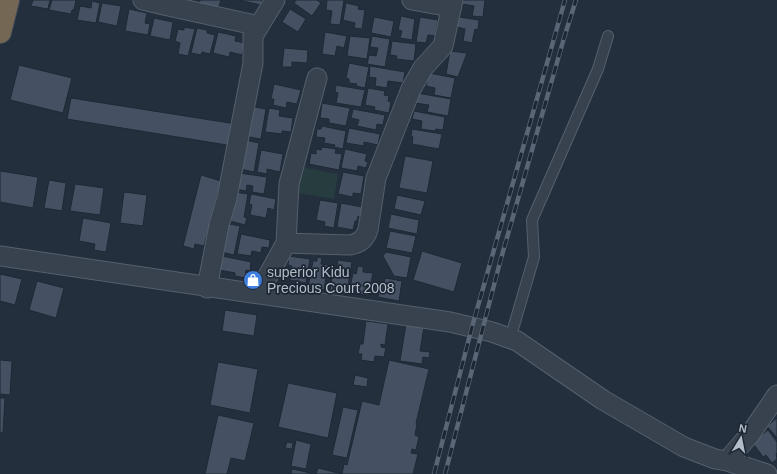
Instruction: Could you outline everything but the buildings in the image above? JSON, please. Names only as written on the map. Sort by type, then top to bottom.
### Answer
[{"type":"highway","points":[[0,32],[8,0]]},
{"type":"street","points":[[143,0],[164,2],[259,26]]},
{"type":"street","points":[[207,288],[227,198],[253,63],[253,36],[275,0]]},
{"type":"street","points":[[286,243],[349,245],[358,243],[366,235],[376,178],[411,89],[423,68],[443,46],[452,3],[412,0]]},
{"type":"street","points":[[258,294],[286,243],[289,184],[317,78]]},
{"type":"street","points":[[0,256],[207,288],[450,322],[492,332],[517,341],[603,400],[684,447],[715,459],[767,474]]},
{"type":"street","points":[[726,461],[751,433],[777,395]]},
{"type":"lane","points":[[510,339],[534,257],[532,220],[598,69],[608,36]]},
{"type":"green space","points":[[302,167],[338,174],[334,199],[297,193]]},
{"type":"railway","points":[[434,474],[472,327],[565,0]]},
{"type":"railway","points":[[445,474],[500,262],[576,0]]},
{"type":"place","name":"superior Kidu Precious Court 2008","points":[[253,280]]}]
